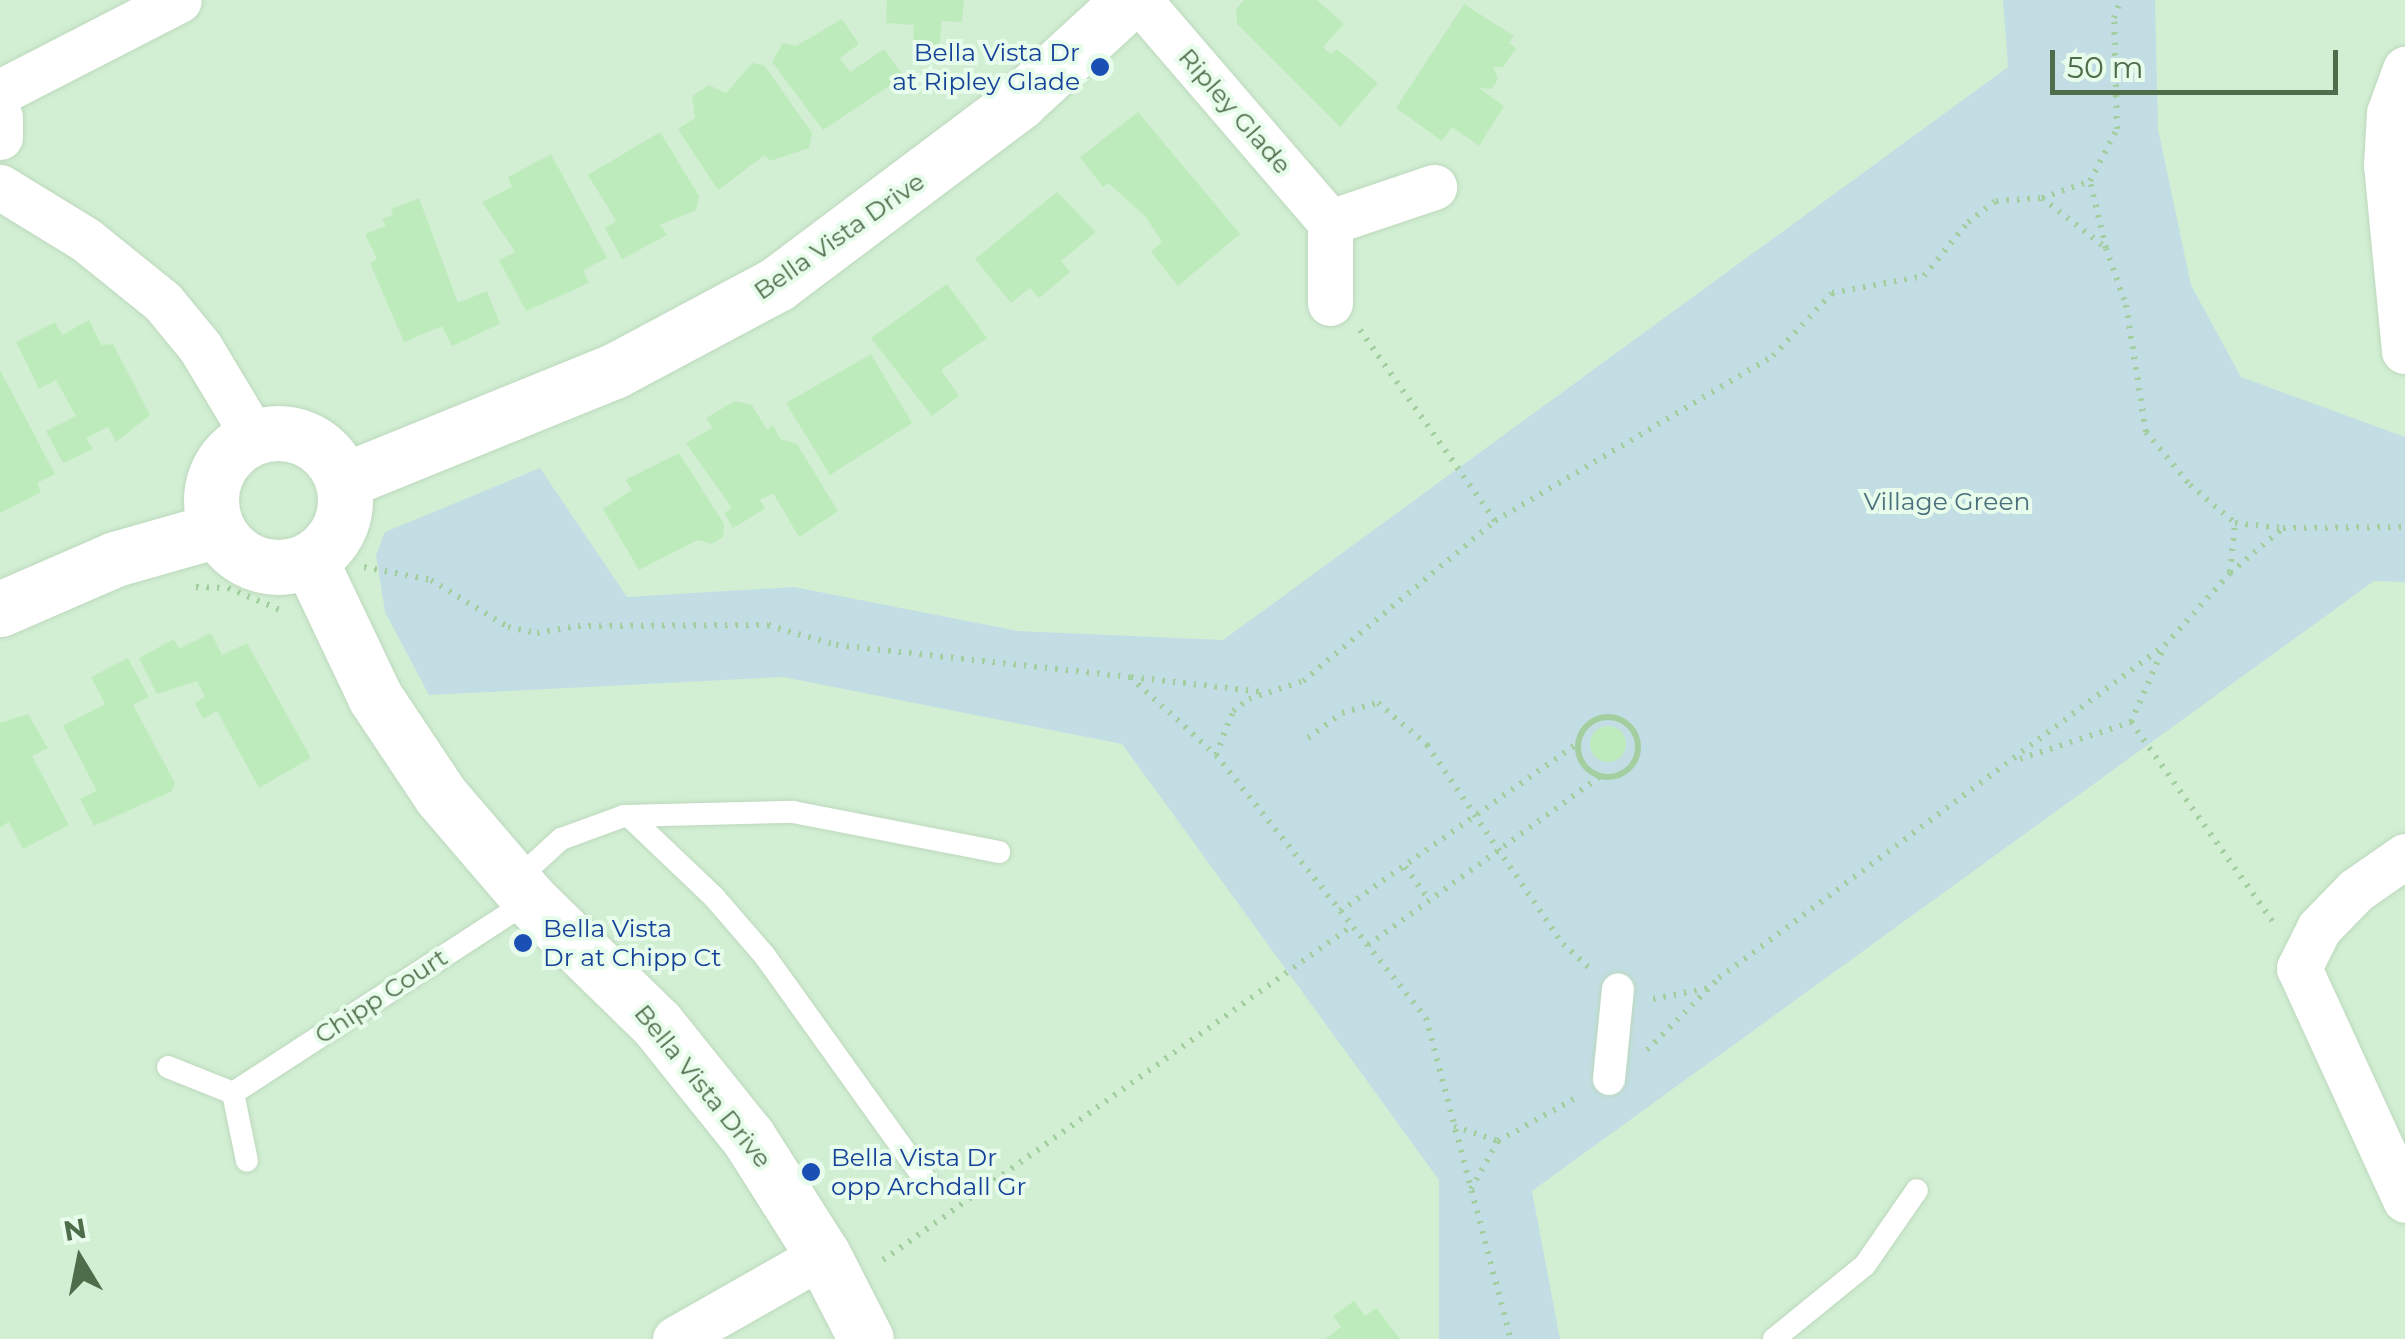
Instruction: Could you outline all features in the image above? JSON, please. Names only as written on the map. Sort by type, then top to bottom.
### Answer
[{"type":"street","points":[[0,92],[180,0]]},
{"type":"street","name":"Bella Vista Drive","points":[[343,481],[614,371],[777,284],[990,126],[1130,0]]},
{"type":"street","name":"Ripley Glade","points":[[1139,0],[1330,222]]},
{"type":"street","points":[[2404,352],[2386,166],[2389,112],[2405,69]]},
{"type":"street","points":[[0,118],[0,137]]},
{"type":"street","points":[[0,187],[85,238],[163,302],[200,347],[254,436]]},
{"type":"street","points":[[1330,302],[1330,222],[1434,187]]},
{"type":"street","points":[[254,436],[304,438],[335,463],[343,481],[341,526],[310,560],[268,567],[247,560],[217,530],[211,500],[218,470],[254,436]]},
{"type":"street","points":[[0,609],[115,559],[217,530]]},
{"type":"street","name":"Bella Vista Drive","points":[[310,560],[375,697],[441,796],[522,891],[657,1024],[748,1138],[823,1254],[866,1339]]},
{"type":"street","points":[[2405,856],[2356,890],[2319,928],[2300,968],[2405,1200]]},
{"type":"street","points":[[1609,1078],[1618,988]]},
{"type":"street","points":[[675,1339],[823,1254]]},
{"type":"lane","name":"Chipp Court","points":[[233,1093],[522,891],[561,839],[629,816],[793,812],[999,852]]},
{"type":"lane","points":[[629,816],[714,897],[765,956],[928,1185]]},
{"type":"lane","points":[[168,1067],[233,1093],[247,1160]]},
{"type":"lane","points":[[1774,1339],[1865,1265],[1917,1190]]},
{"type":"path","points":[[2121,0],[2114,18],[2117,130],[2090,181],[2106,248],[2126,305],[2146,432],[2190,485],[2235,523],[2283,528],[2405,527]]},
{"type":"path","points":[[1216,755],[1234,711],[1267,692],[1302,681],[1331,662],[1494,522],[1773,356],[1832,293],[1924,276],[1968,222],[1996,201],[2042,198],[2090,181]]},
{"type":"path","points":[[2042,198],[2106,248]]},
{"type":"path","points":[[1330,302],[1353,321],[1494,522]]},
{"type":"path","points":[[2230,573],[2235,523]]},
{"type":"path","points":[[1470,1190],[1498,1142],[1609,1078],[1710,987],[1858,871],[2014,761],[2165,645],[2230,573],[2283,528]]},
{"type":"path","points":[[364,567],[431,580],[508,627],[537,633],[578,626],[768,625],[836,645],[1267,692]]},
{"type":"path","points":[[179,588],[228,588],[284,612]]},
{"type":"path","points":[[2014,761],[2131,722],[2165,645]]},
{"type":"path","points":[[1130,677],[1216,755],[1426,1018],[1511,1339]]},
{"type":"path","points":[[1308,738],[1342,713],[1378,704],[1427,745],[1563,944],[1618,988],[1648,1000],[1710,987]]},
{"type":"path","points":[[1340,911],[1477,818],[1578,743],[1588,724],[1606,717],[1633,730],[1638,750],[1630,768],[1601,776],[1501,853],[1368,946]]},
{"type":"path","points":[[2131,722],[2260,900],[2300,968]]},
{"type":"path","points":[[1578,743],[1580,760],[1601,776]]},
{"type":"path","points":[[1406,866],[1430,902]]},
{"type":"path","points":[[882,1260],[1352,926]]},
{"type":"path","points":[[1454,1126],[1498,1142]]},
{"type":"shaded area","points":[[0,0],[2405,0],[2405,1339],[0,1339]]},
{"type":"green space","name":"Village Green","points":[[2003,0],[2155,0],[2158,129],[2191,285],[2241,377],[2405,437],[2405,582],[2374,581],[1532,1191],[1560,1339],[1439,1339],[1439,1180],[1122,744],[783,677],[429,695],[385,612],[376,555],[385,532],[540,468],[627,597],[794,587],[1018,631],[1223,640],[2008,67]]},
{"type":"building","points":[[887,0],[964,0],[962,22],[942,21],[939,50],[913,49],[914,25],[886,23]]},
{"type":"building","points":[[1244,0],[1317,0],[1344,24],[1323,47],[1331,54],[1337,49],[1378,83],[1340,127],[1237,24],[1236,9]]},
{"type":"building","points":[[1464,4],[1514,36],[1509,43],[1516,48],[1503,67],[1493,67],[1498,79],[1492,89],[1479,88],[1504,106],[1479,146],[1452,127],[1442,141],[1396,108]]},
{"type":"building","points":[[842,19],[859,44],[840,58],[850,72],[884,49],[904,76],[823,130],[772,62],[783,43],[796,46]]},
{"type":"building","points":[[752,63],[764,65],[812,133],[809,148],[770,161],[765,155],[718,190],[678,129],[695,118],[692,96],[709,85],[726,93]]},
{"type":"building","points":[[1138,112],[1240,234],[1178,286],[1151,252],[1162,242],[1145,216],[1108,183],[1103,187],[1080,157]]},
{"type":"building","points":[[660,132],[699,196],[696,210],[660,225],[667,235],[622,259],[605,228],[616,221],[588,175]]},
{"type":"building","points":[[551,154],[607,258],[583,270],[589,283],[526,311],[499,260],[515,252],[482,202],[512,187],[508,177]]},
{"type":"building","points":[[1057,192],[1096,232],[1061,261],[1070,272],[1039,298],[1030,288],[1011,303],[975,259]]},
{"type":"building","points":[[419,198],[458,303],[487,291],[500,324],[452,346],[442,326],[404,342],[370,263],[377,259],[365,234],[386,226],[382,219],[393,215],[391,209]]},
{"type":"building","points":[[947,284],[987,338],[941,370],[959,396],[932,416],[871,338]]},
{"type":"building","points":[[89,320],[101,345],[113,344],[150,415],[116,442],[108,427],[86,438],[93,449],[63,463],[46,431],[76,416],[56,380],[39,389],[16,342],[55,322],[62,335]]},
{"type":"building","points":[[871,354],[912,423],[830,475],[786,403]]},
{"type":"building","points":[[0,370],[55,474],[37,483],[41,492],[0,513]]},
{"type":"building","points":[[735,401],[752,405],[767,430],[773,425],[780,439],[797,444],[838,511],[799,537],[773,493],[760,500],[765,509],[733,528],[724,513],[732,508],[686,443],[712,428],[706,418]]},
{"type":"building","points":[[679,453],[724,524],[723,537],[712,544],[698,540],[639,570],[603,509],[632,490],[625,480]]},
{"type":"building","points":[[211,633],[222,655],[247,643],[311,758],[259,788],[217,711],[203,719],[195,703],[205,697],[197,681],[157,694],[139,658],[174,639],[179,649]]},
{"type":"building","points":[[128,658],[149,697],[133,705],[175,783],[172,791],[94,826],[80,799],[97,791],[63,726],[105,704],[91,677]]},
{"type":"building","points":[[28,714],[48,748],[32,756],[69,825],[23,849],[9,822],[0,827],[0,723]]},
{"type":"building","points":[[1608,726],[1621,731],[1626,744],[1621,757],[1608,762],[1595,757],[1590,744],[1595,731]]},
{"type":"building","points":[[1354,1301],[1365,1316],[1376,1308],[1400,1339],[1325,1339],[1341,1327],[1333,1316]]},
{"type":"place","name":"Bella Vista Dr at Ripley Glade","points":[[1100,67]]},
{"type":"place","name":"Bella Vista Dr at Chipp Ct","points":[[523,943]]},
{"type":"place","name":"Bella Vista Dr opp Archdall Gr","points":[[811,1172]]}]
